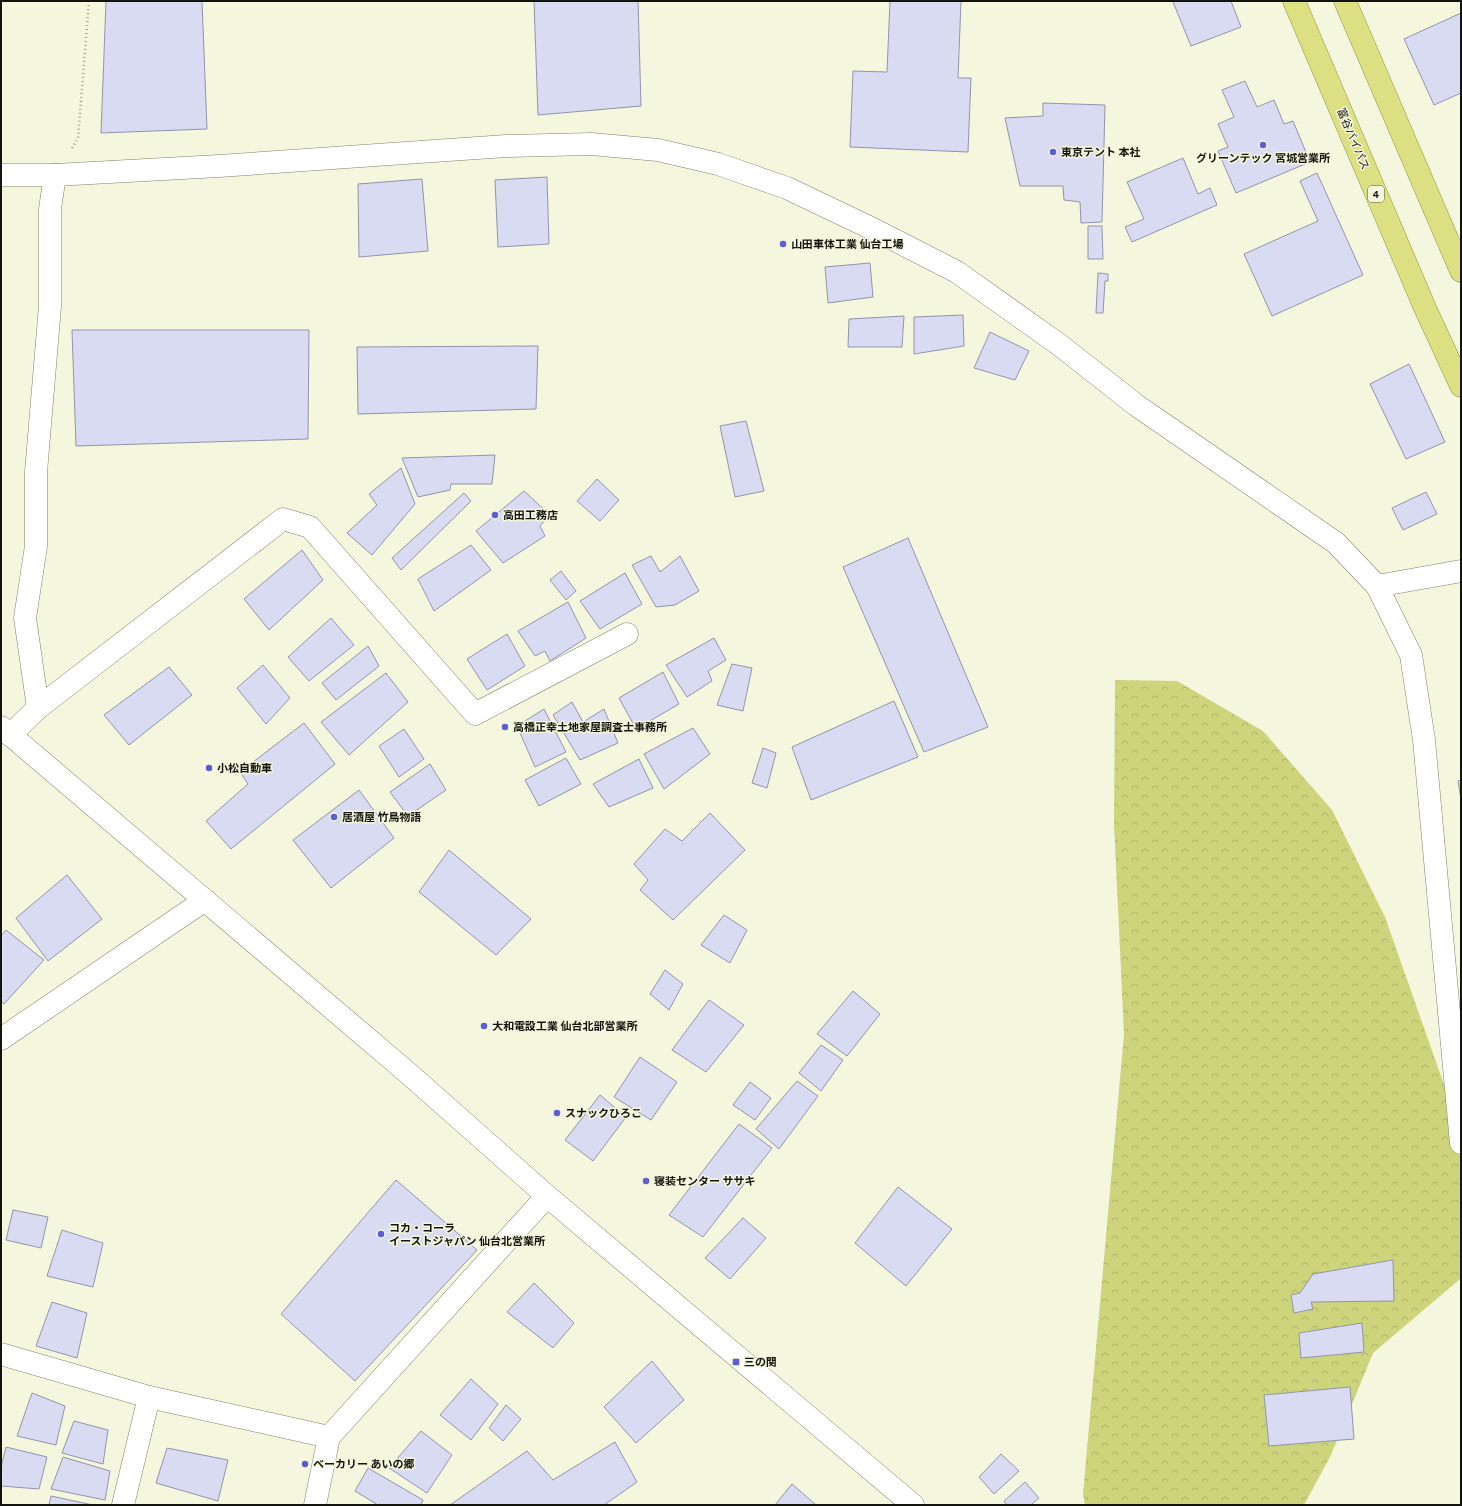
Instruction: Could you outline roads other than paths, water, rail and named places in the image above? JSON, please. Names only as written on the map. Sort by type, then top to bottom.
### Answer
[{"type":"highway","name":"富谷バイパス","points":[[1294,1],[1425,308],[1461,386]]},
{"type":"highway","points":[[1345,1],[1461,271]]},
{"type":"street","points":[[1,175],[55,175],[219,166],[506,146],[591,144],[658,150],[718,164],[787,188],[875,230],[957,272],[1061,346],[1136,405],[1336,543],[1377,586],[1411,655],[1424,740],[1461,1143]]},
{"type":"street","points":[[38,708],[25,618],[36,546],[36,472],[50,306],[50,209],[55,175]]},
{"type":"street","points":[[627,634],[475,714],[310,527],[283,519],[6,731],[408,1073],[546,1196],[913,1505]]},
{"type":"street","points":[[1377,586],[1461,571]]},
{"type":"street","points":[[1,1039],[205,900]]},
{"type":"street","points":[[315,1505],[329,1437],[546,1196]]},
{"type":"street","points":[[1,1354],[149,1397],[329,1437]]},
{"type":"street","points":[[123,1505],[149,1397]]},
{"type":"place","name":"グリーンテック 宮城営業所","points":[[1263,145]]},
{"type":"place","name":"東京テント 本社","points":[[1053,152]]},
{"type":"place","name":"山田車体工業 仙台工場","points":[[783,244]]},
{"type":"place","name":"高田工務店","points":[[495,515]]},
{"type":"place","name":"高橋正幸土地家屋調査士事務所","points":[[505,727]]},
{"type":"place","name":"小松自動車","points":[[209,768]]},
{"type":"place","name":"居酒屋 竹鳥物語","points":[[334,817]]},
{"type":"place","name":"大和電設工業 仙台北部営業所","points":[[484,1026]]},
{"type":"place","name":"スナックひろこ","points":[[557,1113]]},
{"type":"place","name":"寝装センター ササキ","points":[[646,1181]]},
{"type":"place","name":"コカ・コーラ イーストジャパン 仙台北営業所","points":[[381,1234]]},
{"type":"place","name":"三の関","points":[[736,1362]]},
{"type":"place","name":"ベーカリー あいの郷","points":[[305,1464]]}]
